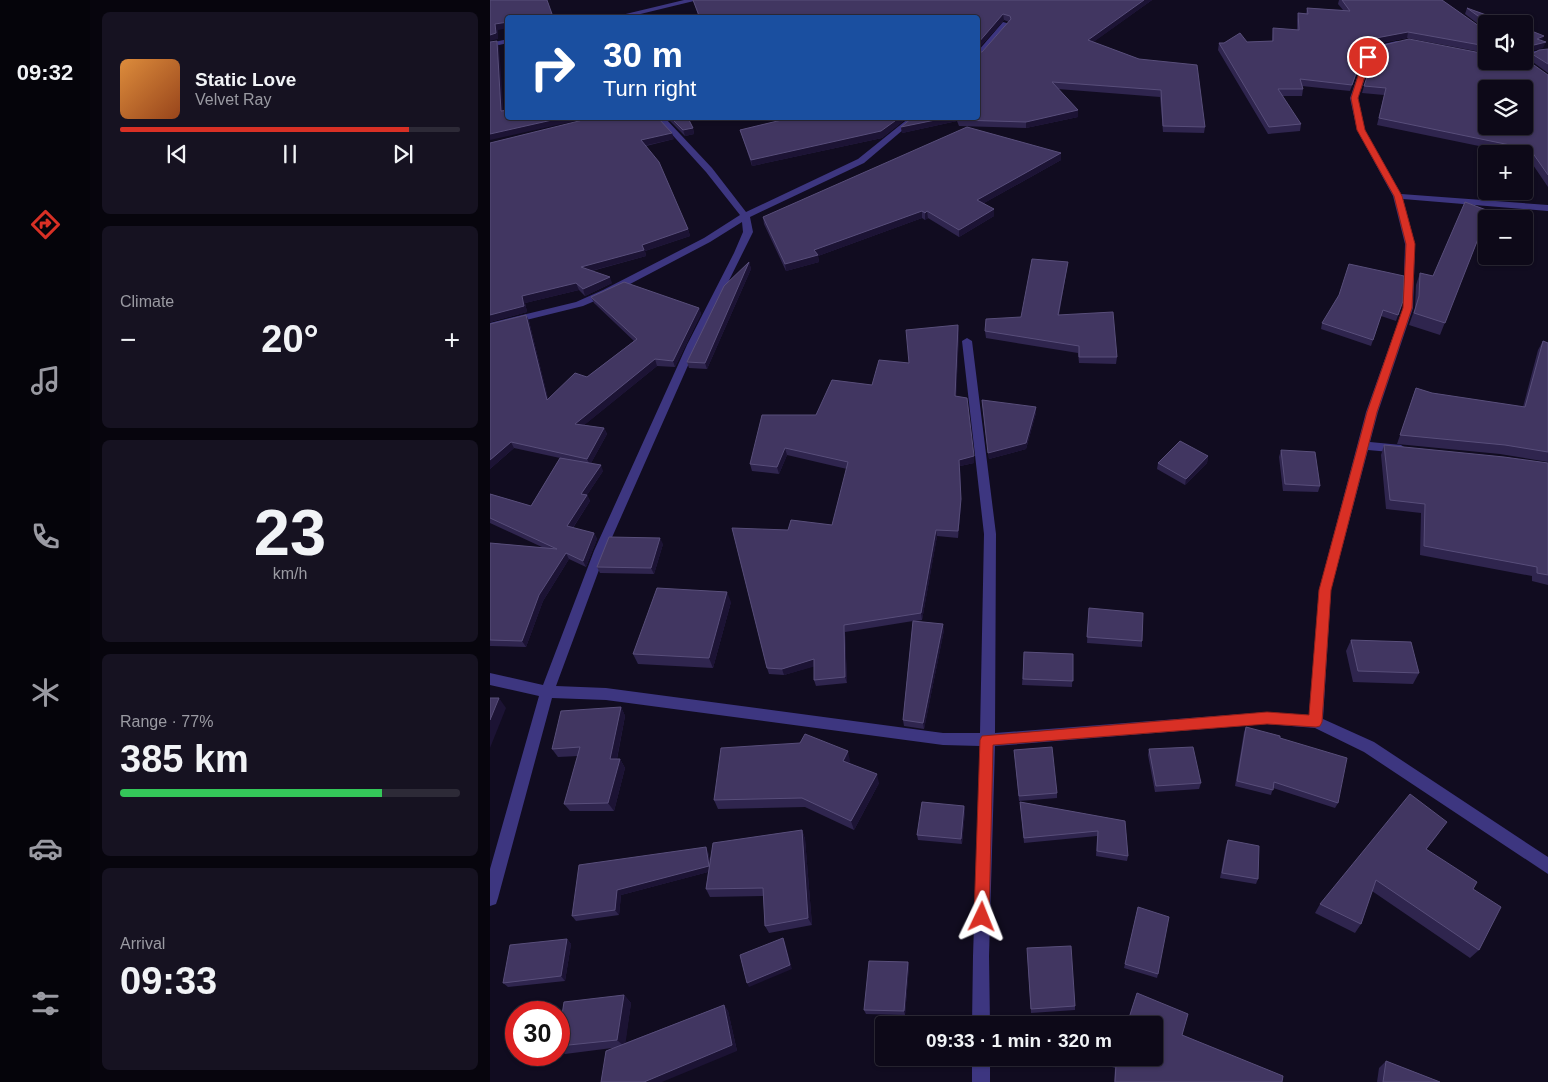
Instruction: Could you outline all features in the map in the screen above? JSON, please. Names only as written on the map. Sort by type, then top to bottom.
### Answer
[{"type":"street","points":[[627,15],[661,3],[694,0]]},
{"type":"street","points":[[980,53],[1006,24]]},
{"type":"street","points":[[490,45],[505,42]]},
{"type":"street","points":[[1316,722],[1325,590],[1372,412],[1408,308],[1410,244],[1398,196],[1361,130],[1354,98],[1368,57],[1378,48],[1407,42]]},
{"type":"street","points":[[1533,55],[1548,52]]},
{"type":"street","points":[[490,898],[548,692],[600,551],[692,345],[748,232],[745,216],[709,170],[663,120]]},
{"type":"street","points":[[490,326],[579,304],[600,295],[707,240],[745,216],[861,161],[911,120]]},
{"type":"street","points":[[1398,196],[1548,208]]},
{"type":"street","points":[[967,342],[990,534],[989,690],[980,956],[981,1016]]},
{"type":"street","points":[[1363,446],[1412,451]]},
{"type":"street","points":[[490,679],[548,692],[606,694],[943,739],[987,740],[1267,718],[1316,722],[1369,747],[1548,866]]},
{"type":"street","points":[[981,1066],[982,1082]]},
{"type":"building","points":[[490,0],[547,0],[552,14],[505,15],[505,22],[495,24],[496,33],[490,35]]},
{"type":"building","points":[[693,0],[1144,0],[1088,40],[1139,59],[1197,65],[1205,127],[1163,126],[1161,90],[1052,82],[1078,110],[1026,122],[959,120],[980,120],[980,52],[1011,19],[1010,16],[1003,14],[980,41],[980,15],[699,15]]},
{"type":"building","points":[[1342,0],[1442,0],[1478,25],[1478,45],[1408,32],[1376,38],[1365,47],[1352,85],[1300,79],[1303,89],[1278,89],[1301,124],[1269,127],[1219,43],[1224,43],[1240,33],[1247,42],[1273,41],[1273,28],[1299,30],[1298,13],[1308,14],[1307,8],[1350,11]]},
{"type":"building","points":[[1467,8],[1486,15],[1478,16]]},
{"type":"building","points":[[1533,32],[1544,36],[1537,39],[1546,42],[1533,45]]},
{"type":"building","points":[[1409,39],[1478,52],[1478,70],[1533,70],[1533,64],[1548,75],[1548,175],[1533,153],[1533,145],[1510,145],[1379,118],[1386,88],[1364,86],[1375,53],[1384,45]]},
{"type":"building","points":[[497,41],[501,111],[505,110],[505,120],[552,120],[490,134],[490,42]]},
{"type":"building","points":[[1548,49],[1548,64],[1533,55],[1539,50]]},
{"type":"building","points":[[583,120],[660,120],[672,133],[641,140],[659,162],[688,229],[642,245],[644,250],[581,267],[610,277],[583,289],[576,283],[522,296],[524,306],[490,315],[490,143]]},
{"type":"building","points":[[673,120],[689,120],[693,128],[683,130]]},
{"type":"building","points":[[782,120],[896,120],[881,131],[751,160],[740,130]]},
{"type":"building","points":[[910,120],[935,120],[901,127]]},
{"type":"building","points":[[967,127],[1061,153],[977,200],[994,209],[959,230],[927,211],[925,213],[922,211],[814,250],[818,255],[785,264],[763,217]]},
{"type":"building","points":[[1465,202],[1486,210],[1478,210],[1478,239],[1445,323],[1414,313],[1419,296],[1420,273],[1433,276]]},
{"type":"building","points":[[1032,259],[1068,262],[1058,315],[1113,312],[1117,357],[1079,357],[1079,346],[985,331],[986,319],[1021,317]]},
{"type":"building","points":[[749,262],[705,363],[687,362],[724,286]]},
{"type":"building","points":[[1349,264],[1404,276],[1403,301],[1398,315],[1383,310],[1373,340],[1322,323],[1339,295]]},
{"type":"building","points":[[624,282],[699,308],[673,361],[655,359],[575,424],[604,428],[587,459],[511,442],[490,460],[490,324],[526,315],[547,400],[575,373],[587,377],[637,339],[591,297]]},
{"type":"building","points":[[958,325],[955,396],[967,398],[974,456],[959,460],[961,499],[958,531],[936,530],[921,613],[844,625],[845,677],[814,680],[814,659],[782,669],[767,668],[732,528],[788,530],[791,520],[832,525],[848,462],[785,448],[777,467],[750,464],[762,415],[816,415],[832,380],[872,385],[879,360],[909,363],[906,330]]},
{"type":"building","points":[[1543,341],[1548,343],[1548,452],[1505,445],[1400,435],[1416,388],[1432,393],[1525,407]]},
{"type":"building","points":[[982,400],[1036,407],[1026,443],[988,453]]},
{"type":"building","points":[[1180,441],[1208,456],[1186,479],[1158,463]]},
{"type":"building","points":[[1384,445],[1548,463],[1548,575],[1537,573],[1537,567],[1424,546],[1425,504],[1390,500]]},
{"type":"building","points":[[1281,450],[1315,452],[1320,486],[1285,484]]},
{"type":"building","points":[[560,458],[601,465],[581,494],[587,495],[567,526],[594,533],[583,561],[566,553],[539,595],[522,641],[490,640],[490,543],[557,549],[490,518],[490,494],[531,506]]},
{"type":"building","points":[[609,537],[660,538],[651,568],[597,567]]},
{"type":"building","points":[[657,588],[727,592],[709,658],[633,654]]},
{"type":"building","points":[[1089,608],[1143,613],[1142,641],[1087,637]]},
{"type":"building","points":[[913,621],[943,624],[923,723],[903,720]]},
{"type":"building","points":[[1351,640],[1411,642],[1419,673],[1358,671]]},
{"type":"building","points":[[1024,652],[1073,654],[1073,681],[1023,679]]},
{"type":"building","points":[[490,698],[499,698],[490,720]]},
{"type":"building","points":[[621,707],[610,759],[620,759],[608,803],[564,804],[580,747],[552,749],[561,711]]},
{"type":"building","points":[[1246,727],[1347,758],[1338,803],[1274,782],[1273,790],[1237,781]]},
{"type":"building","points":[[805,734],[848,751],[843,761],[877,774],[851,821],[802,798],[714,800],[721,748],[800,743]]},
{"type":"building","points":[[1052,747],[1057,793],[1019,796],[1014,750]]},
{"type":"building","points":[[1193,747],[1201,783],[1156,786],[1149,749]]},
{"type":"building","points":[[1410,794],[1447,822],[1426,849],[1477,882],[1473,889],[1501,907],[1479,950],[1376,880],[1361,924],[1320,904]]},
{"type":"building","points":[[922,802],[964,806],[961,839],[917,835]]},
{"type":"building","points":[[1020,802],[1125,821],[1128,856],[1097,851],[1098,831],[1024,838]]},
{"type":"building","points":[[802,830],[808,918],[765,926],[763,888],[706,889],[713,843]]},
{"type":"building","points":[[1228,840],[1259,846],[1258,879],[1222,873]]},
{"type":"building","points":[[706,847],[709,866],[617,890],[615,910],[572,916],[579,865]]},
{"type":"building","points":[[1138,907],[1169,917],[1158,974],[1125,964]]},
{"type":"building","points":[[783,938],[790,965],[747,983],[740,955]]},
{"type":"building","points":[[567,939],[561,976],[503,983],[510,945]]},
{"type":"building","points":[[1071,946],[1075,1006],[1031,1009],[1027,948]]},
{"type":"building","points":[[869,961],[908,962],[904,1011],[864,1010]]},
{"type":"building","points":[[1137,993],[1188,1014],[1182,1035],[1283,1076],[1282,1082],[1115,1082],[1116,1066],[1163,1066],[1163,1016],[1130,1016]]},
{"type":"building","points":[[624,995],[617,1040],[570,1045],[570,1001]]},
{"type":"building","points":[[724,1005],[732,1045],[644,1082],[601,1082],[606,1051]]},
{"type":"building","points":[[1386,1061],[1440,1082],[1383,1082]]},
{"type":"route","points":[[982,917],[987,740],[1267,718],[1316,722],[1325,590],[1372,412],[1408,308],[1410,244],[1398,196],[1361,130],[1354,98],[1368,57]]}]
